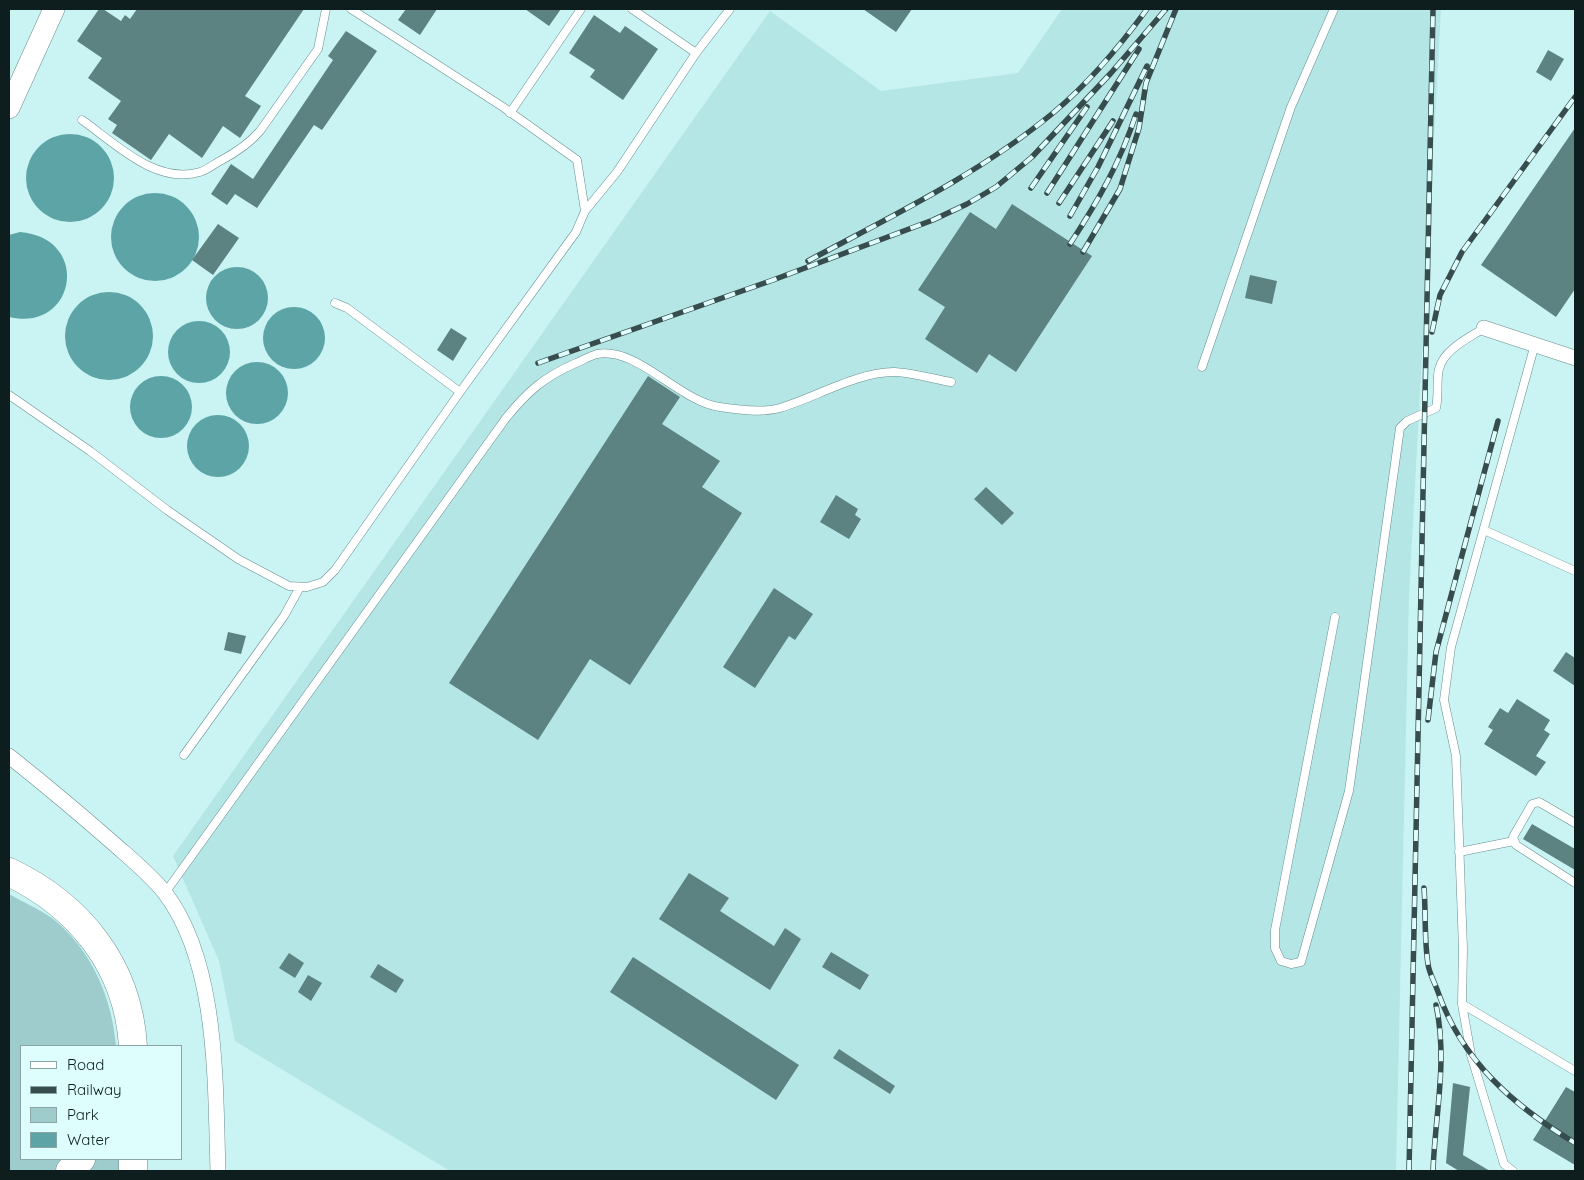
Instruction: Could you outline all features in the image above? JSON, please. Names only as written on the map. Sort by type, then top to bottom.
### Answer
[{"type":"highway","points":[[9,872],[33,884],[68,908],[94,938],[108,961],[124,997],[132,1028],[133,1045]]},
{"type":"highway","points":[[9,891],[24,898],[58,922],[79,946],[96,971],[110,1006],[116,1045]]},
{"type":"highway","points":[[70,1171],[80,1160]]},
{"type":"main road","points":[[9,108],[54,9]]},
{"type":"street","points":[[1484,328],[1575,358]]},
{"type":"street","points":[[9,756],[141,868],[165,894],[190,938],[206,997],[213,1046],[218,1171]]},
{"type":"lane","points":[[82,120],[148,167],[177,174],[200,172],[238,150],[252,140],[260,131],[318,49],[326,9]]},
{"type":"lane","points":[[352,9],[510,113],[577,160],[585,211]]},
{"type":"lane","points":[[510,113],[581,9]]},
{"type":"lane","points":[[632,9],[696,53]]},
{"type":"lane","points":[[9,395],[90,451],[167,510],[238,559],[289,586],[307,587],[323,582],[335,570],[460,392],[576,232],[585,211],[617,172],[696,53],[730,9]]},
{"type":"lane","points":[[1202,367],[1290,107],[1334,9]]},
{"type":"lane","points":[[335,303],[347,308],[460,392]]},
{"type":"lane","points":[[1335,617],[1275,930],[1275,948],[1281,960],[1291,964],[1301,962],[1349,791],[1400,428],[1407,421],[1436,408],[1439,369],[1444,359],[1454,348],[1484,328]]},
{"type":"lane","points":[[1513,1171],[1504,1164],[1471,1055],[1462,1004],[1456,756],[1444,700],[1451,647],[1535,344]]},
{"type":"lane","points":[[165,894],[506,418],[526,393],[543,379],[597,354],[615,355],[631,360],[699,401],[718,407],[754,410],[779,408],[863,378],[895,372],[951,382]]},
{"type":"lane","points":[[1484,530],[1575,570]]},
{"type":"lane","points":[[184,756],[284,616],[300,586]]},
{"type":"lane","points":[[1514,841],[1513,837],[1532,804],[1539,802],[1575,823]]},
{"type":"lane","points":[[1459,852],[1514,841],[1575,884]]},
{"type":"lane","points":[[1462,1004],[1575,1071]]},
{"type":"shaded area","points":[[1062,9],[1441,9],[1409,595],[1396,1171],[450,1171],[235,1041],[219,961],[173,856],[770,11],[881,91],[1018,73]]},
{"type":"green space","points":[[9,894],[53,919],[82,949],[99,979],[105,995],[114,1029],[116,1045],[20,1045],[20,1160],[133,1160],[133,1171],[9,1171]]},
{"type":"water","points":[[70,134],[87,138],[101,147],[110,161],[114,178],[110,195],[101,209],[87,218],[70,222],[53,218],[39,209],[30,195],[26,178],[30,161],[39,147],[53,138]]},
{"type":"water","points":[[155,193],[172,197],[186,206],[195,220],[199,237],[195,254],[186,268],[172,277],[155,281],[138,277],[124,268],[115,254],[111,237],[115,220],[124,206],[138,197]]},
{"type":"water","points":[[20,232],[43,238],[58,250],[66,266],[67,283],[61,299],[49,311],[32,318],[9,317],[9,235]]},
{"type":"water","points":[[237,267],[254,272],[259,276],[263,281],[268,298],[263,315],[259,320],[254,324],[237,329],[220,324],[215,320],[211,315],[206,298],[211,281],[215,276],[220,272]]},
{"type":"water","points":[[109,292],[126,296],[140,305],[149,319],[153,336],[149,353],[140,367],[126,376],[109,380],[92,376],[78,367],[69,353],[65,336],[69,319],[78,305],[92,296]]},
{"type":"water","points":[[294,307],[311,312],[316,316],[320,321],[325,338],[320,355],[316,360],[311,364],[294,369],[277,364],[272,360],[268,355],[263,338],[268,321],[272,316],[277,312]]},
{"type":"water","points":[[199,321],[216,326],[221,330],[225,335],[230,352],[225,369],[221,374],[216,378],[199,383],[182,378],[177,374],[173,369],[168,352],[173,335],[177,330],[182,326]]},
{"type":"water","points":[[257,362],[274,367],[279,371],[283,376],[288,393],[283,410],[279,415],[274,419],[257,424],[240,419],[235,415],[231,410],[226,393],[231,376],[235,371],[240,367]]},
{"type":"water","points":[[161,376],[178,381],[183,385],[187,390],[192,407],[187,424],[183,429],[178,433],[161,438],[144,433],[139,429],[135,424],[130,407],[135,390],[139,385],[144,381]]},
{"type":"water","points":[[218,415],[235,420],[240,424],[244,429],[249,446],[244,463],[240,468],[235,472],[218,477],[201,472],[196,468],[192,463],[187,446],[192,429],[196,424],[201,420]]},
{"type":"building","points":[[99,9],[103,9],[121,21],[125,15],[130,19],[137,9],[304,9],[245,96],[261,106],[240,138],[223,126],[202,158],[169,134],[151,160],[112,133],[117,125],[108,119],[121,101],[88,78],[102,58],[77,41]]},
{"type":"building","points":[[406,9],[437,9],[420,35],[398,20]]},
{"type":"building","points":[[525,9],[561,9],[549,26]]},
{"type":"building","points":[[863,9],[912,9],[896,32]]},
{"type":"building","points":[[594,15],[620,33],[625,26],[658,49],[623,100],[590,77],[595,70],[569,53]]},
{"type":"building","points":[[346,31],[377,51],[322,130],[314,125],[257,208],[235,194],[227,205],[211,194],[231,164],[253,179],[333,60],[328,56]]},
{"type":"building","points":[[1548,50],[1564,59],[1551,81],[1536,72]]},
{"type":"building","points":[[1575,128],[1575,289],[1556,317],[1481,265]]},
{"type":"building","points":[[1012,204],[1092,256],[1016,372],[989,354],[977,373],[925,339],[945,307],[918,290],[970,212],[996,229]]},
{"type":"building","points":[[218,224],[239,238],[213,275],[192,260]]},
{"type":"building","points":[[1250,275],[1277,281],[1272,304],[1245,298]]},
{"type":"building","points":[[451,328],[467,338],[453,361],[437,350]]},
{"type":"building","points":[[648,376],[680,397],[662,424],[720,461],[702,487],[742,513],[630,685],[590,659],[538,740],[449,683]]},
{"type":"building","points":[[986,487],[1014,513],[1002,525],[974,499]]},
{"type":"building","points":[[836,495],[858,509],[855,515],[861,519],[849,539],[820,522]]},
{"type":"building","points":[[774,588],[813,614],[795,640],[789,636],[755,688],[723,667]]},
{"type":"building","points":[[228,632],[246,636],[241,654],[224,650]]},
{"type":"building","points":[[1566,652],[1575,658],[1575,686],[1553,671]]},
{"type":"building","points":[[1517,699],[1550,720],[1544,730],[1550,734],[1536,756],[1546,762],[1536,776],[1484,744],[1493,730],[1488,727],[1500,708],[1508,713]]},
{"type":"building","points":[[1532,824],[1575,849],[1575,870],[1523,839]]},
{"type":"building","points":[[689,873],[729,898],[720,911],[774,946],[785,928],[801,939],[770,990],[659,919]]},
{"type":"building","points":[[831,952],[869,975],[860,990],[822,967]]},
{"type":"building","points":[[289,953],[304,963],[295,978],[279,968]]},
{"type":"building","points":[[633,957],[799,1065],[776,1100],[610,992]]},
{"type":"building","points":[[378,964],[404,980],[396,993],[370,977]]},
{"type":"building","points":[[308,975],[322,983],[311,1001],[298,992]]},
{"type":"building","points":[[839,1049],[895,1086],[890,1094],[833,1058]]},
{"type":"building","points":[[1453,1083],[1470,1087],[1463,1155],[1490,1171],[1459,1171],[1446,1163]]},
{"type":"building","points":[[1566,1087],[1575,1092],[1575,1165],[1533,1140]]},
{"type":"railway","points":[[808,261],[934,193],[995,156],[1025,135],[1066,102],[1091,77],[1115,51],[1147,9]]},
{"type":"railway","points":[[538,363],[773,280],[933,220],[967,204],[996,187],[1032,157],[1111,73],[1166,9]]},
{"type":"railway","points":[[1083,252],[1120,189],[1139,128],[1146,83],[1176,9]]},
{"type":"railway","points":[[1409,1171],[1433,9]]},
{"type":"railway","points":[[1047,193],[1139,49]]},
{"type":"railway","points":[[1070,216],[1098,167],[1147,66]]},
{"type":"railway","points":[[1432,332],[1440,295],[1462,252],[1575,97]]},
{"type":"railway","points":[[1031,188],[1087,107]]},
{"type":"railway","points":[[1070,244],[1108,181],[1123,149],[1136,114]]},
{"type":"railway","points":[[1059,203],[1113,121]]},
{"type":"railway","points":[[1428,720],[1436,652],[1498,421]]},
{"type":"railway","points":[[1424,888],[1426,945],[1429,967],[1448,1017],[1461,1040],[1493,1080],[1511,1097],[1531,1114],[1575,1143]]},
{"type":"railway","points":[[1433,1171],[1441,1067],[1441,1046],[1436,1005]]}]
